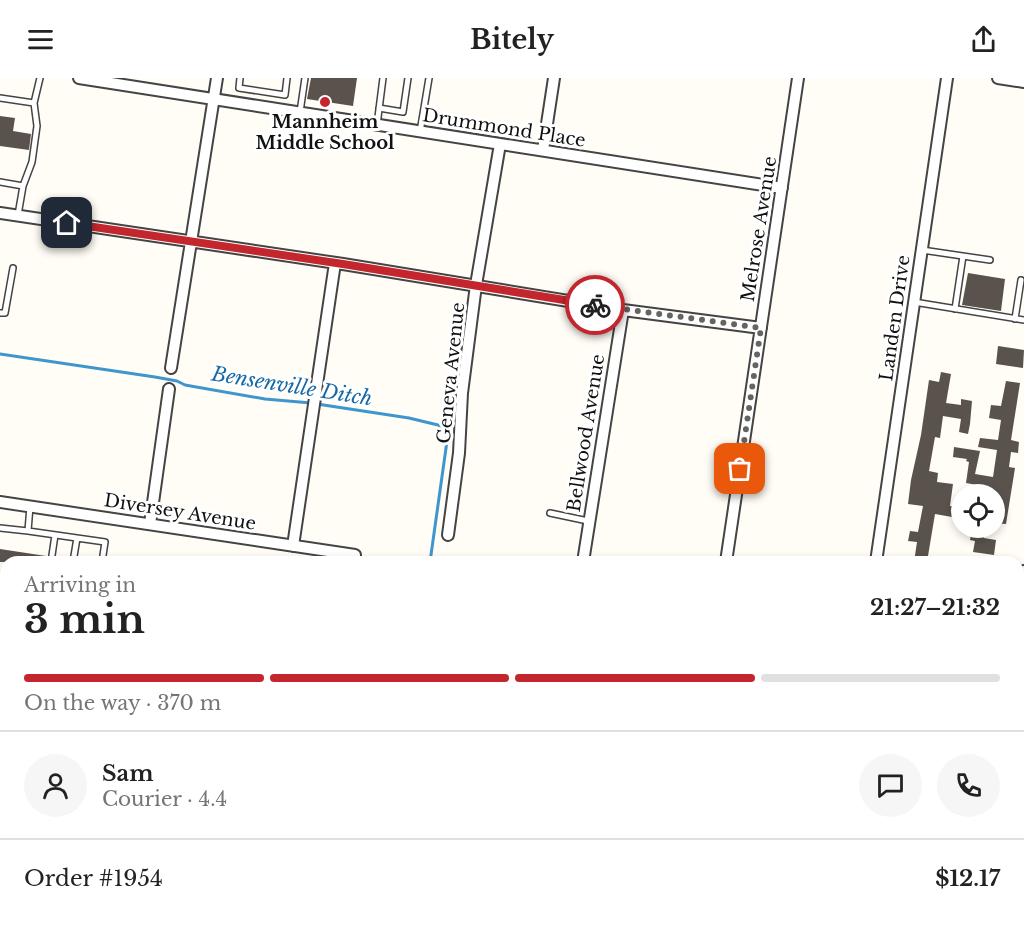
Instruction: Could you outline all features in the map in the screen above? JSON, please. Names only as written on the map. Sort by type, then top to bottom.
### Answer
[{"type":"street","name":"Drummond Place","points":[[79,78],[782,188]]},
{"type":"street","points":[[171,368],[217,78]]},
{"type":"street","points":[[543,150],[554,78]]},
{"type":"street","name":"Melrose Avenue","points":[[727,556],[798,78]]},
{"type":"street","name":"Landen Drive","points":[[877,556],[947,78]]},
{"type":"street","points":[[998,78],[1024,82]]},
{"type":"street","name":"Geneva Avenue","points":[[448,535],[460,442],[462,393],[476,285],[500,144]]},
{"type":"street","points":[[0,213],[335,263],[623,310],[761,328]]},
{"type":"street","points":[[293,546],[335,263]]},
{"type":"street","name":"Bellwood Avenue","points":[[584,556],[623,310]]},
{"type":"street","points":[[150,525],[169,389]]},
{"type":"street","name":"Diversey Avenue","points":[[0,502],[355,555]]},
{"type":"lane","points":[[18,215],[23,186],[32,162],[37,126],[34,104],[40,78]]},
{"type":"lane","points":[[240,78],[239,88],[285,95],[287,78]]},
{"type":"lane","points":[[300,112],[305,78]]},
{"type":"lane","points":[[377,125],[383,78]]},
{"type":"lane","points":[[379,108],[403,112],[408,78]]},
{"type":"lane","points":[[420,132],[429,78]]},
{"type":"lane","points":[[0,98],[34,104]]},
{"type":"lane","points":[[0,182],[23,186]]},
{"type":"lane","points":[[922,250],[990,260]]},
{"type":"lane","points":[[955,309],[963,256]]},
{"type":"lane","points":[[0,313],[5,313],[12,268]]},
{"type":"lane","points":[[1015,319],[1021,280]]},
{"type":"lane","points":[[914,302],[1024,320]]},
{"type":"lane","points":[[28,531],[30,506]]},
{"type":"lane","points":[[550,513],[588,521]]},
{"type":"lane","points":[[0,528],[105,542],[103,556]]},
{"type":"lane","points":[[52,556],[55,535]]},
{"type":"lane","points":[[74,556],[77,538]]},
{"type":"building","points":[[311,78],[357,78],[353,106],[307,99]]},
{"type":"building","points":[[0,116],[15,118],[13,131],[31,134],[29,150],[0,146]]},
{"type":"building","points":[[968,273],[1005,279],[1001,311],[962,305]]},
{"type":"building","points":[[998,346],[1024,350],[1023,368],[996,364]]},
{"type":"building","points":[[941,372],[951,374],[946,403],[961,405],[961,399],[972,401],[968,434],[959,432],[961,419],[943,416],[940,438],[935,437],[929,471],[938,473],[937,482],[953,484],[951,484],[951,517],[935,514],[928,556],[915,556],[917,542],[908,541],[910,531],[918,532],[923,506],[908,504],[929,380],[939,382]]},
{"type":"building","points":[[1006,381],[1020,383],[1011,440],[1019,442],[1018,453],[1011,452],[1009,467],[1015,468],[1006,524],[1005,484],[966,483],[969,462],[966,461],[967,459],[953,457],[954,447],[980,451],[975,474],[993,477],[997,450],[978,447],[980,438],[998,440],[1001,420],[989,418],[991,405],[1001,406]]},
{"type":"building","points":[[970,538],[984,538],[996,540],[994,555],[973,552],[975,541],[970,540]]},
{"type":"building","points":[[0,549],[46,556],[0,556]]},
{"type":"waterway","name":"Bensenville Ditch","points":[[0,354],[155,377],[177,381],[185,385],[265,399],[311,403]]},
{"type":"waterway","name":"Bensenville Ditch","points":[[317,404],[409,418],[438,425],[446,433],[447,441],[431,556]]},
{"type":"way so far","points":[[595,305],[761,328],[740,469]]},
{"type":"place","name":"Mannheim Middle School","points":[[325,102]]},
{"type":"route","points":[[67,223],[343,264],[595,305]]}]
